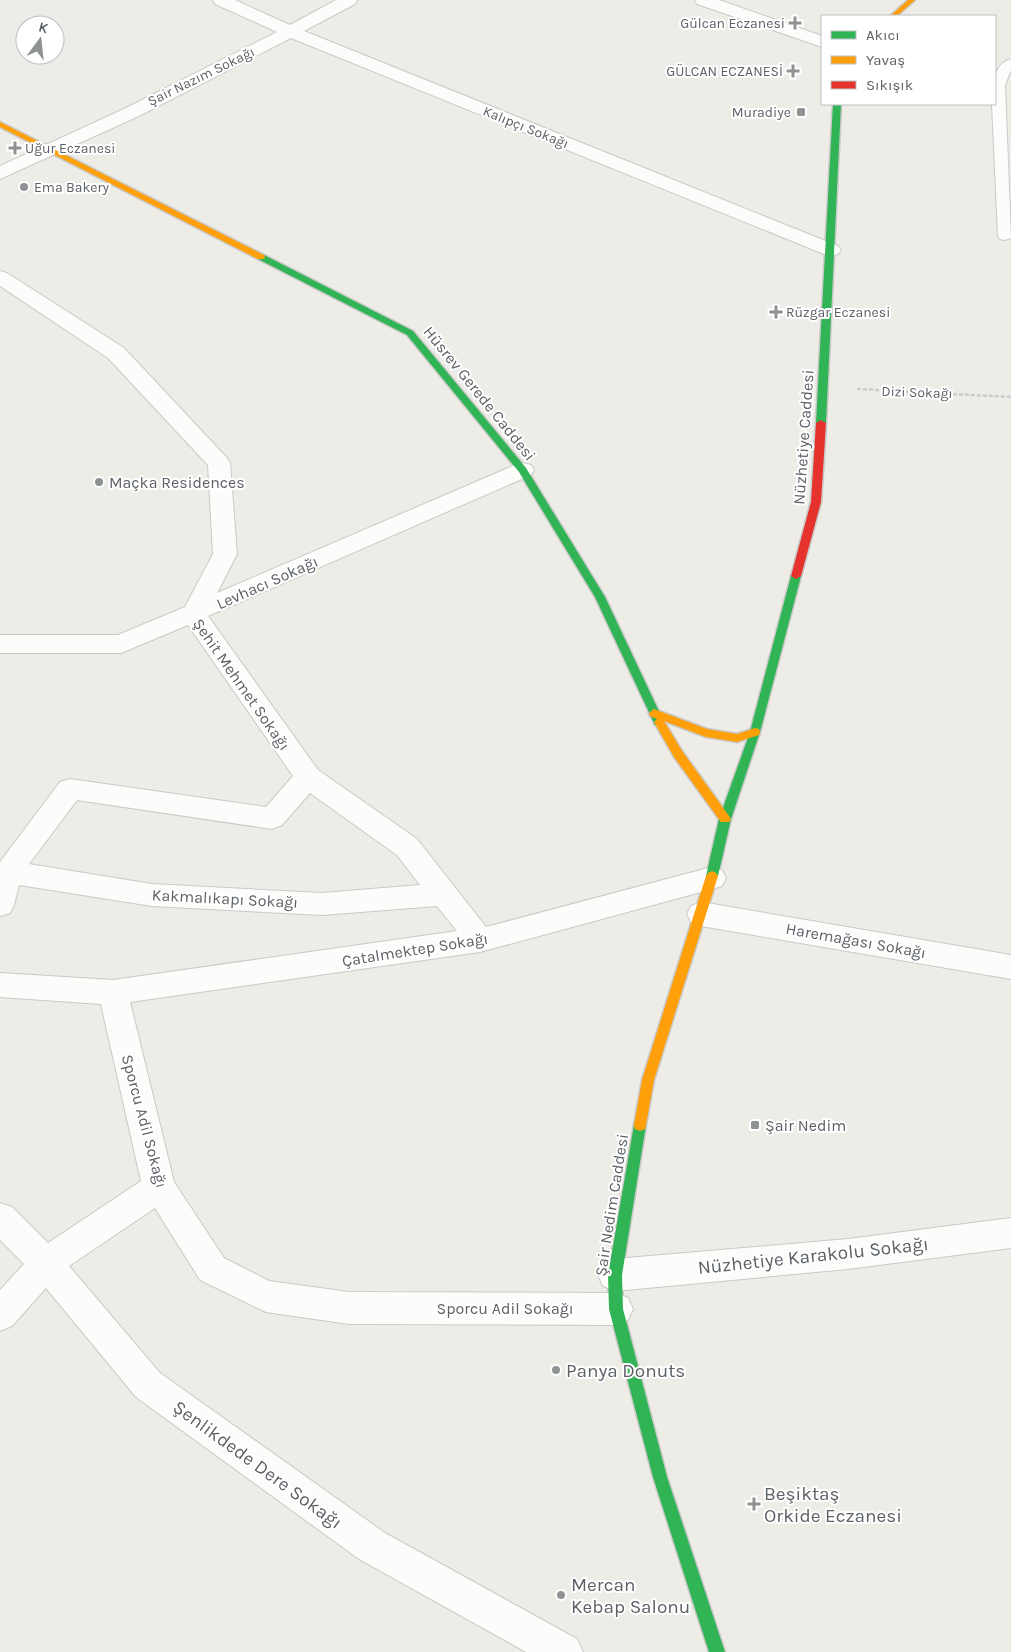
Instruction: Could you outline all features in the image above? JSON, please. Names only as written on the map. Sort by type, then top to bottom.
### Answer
[{"type":"street","name":"Kalıpçı Sokağı","points":[[221,0],[290,32],[831,250]]},
{"type":"street","name":"Şair Nazım Sokağı","points":[[0,173],[52,150],[290,32],[349,0]]},
{"type":"street","points":[[703,0],[821,42]]},
{"type":"street","points":[[894,15],[912,0]]},
{"type":"street","name":"Nüzhetiye Caddesi","points":[[725,820],[755,732],[816,502],[838,105]]},
{"type":"street","name":"Hüsrev Gerede Caddesi","points":[[0,124],[410,333],[523,470],[600,596],[654,713],[678,754],[725,820]]},
{"type":"street","name":"Şehit Mehmet Sokağı","points":[[0,277],[116,353],[219,463],[225,554],[192,614],[308,777],[408,847],[480,940]]},
{"type":"street","name":"Levhacı Sokağı","points":[[0,644],[121,644],[523,470]]},
{"type":"street","points":[[654,713],[706,733],[737,738],[755,732]]},
{"type":"street","points":[[0,905],[8,872],[70,789],[272,818],[308,777]]},
{"type":"street","name":"Şair Nedim Caddesi","points":[[716,1652],[660,1477],[616,1309],[615,1275],[648,1080],[712,878],[725,820]]},
{"type":"street","name":"Kakmalıkapı Sokağı","points":[[8,872],[152,895],[322,904],[444,894]]},
{"type":"street","name":"Çatalmektep Sokağı","points":[[112,992],[480,940],[712,878]]},
{"type":"street","name":"Haremağası Sokağı","points":[[701,914],[1011,966]]},
{"type":"street","points":[[0,985],[112,992]]},
{"type":"street","name":"Sporcu Adil Sokağı","points":[[112,992],[159,1187],[212,1269],[266,1296],[349,1308],[616,1309]]},
{"type":"street","points":[[0,1314],[46,1262],[159,1187]]},
{"type":"street","name":"Şenlikdede Dere Sokağı","points":[[0,1218],[46,1262],[148,1385],[372,1546],[564,1652]]},
{"type":"street","name":"Nüzhetiye Karakolu Sokağı","points":[[615,1275],[848,1254],[1011,1233]]},
{"type":"lane","points":[[1005,236],[1005,69],[1011,63]]},
{"type":"path","name":"Dizi Sokağı","points":[[823,385],[868,390],[1011,397]]},
{"type":"traffic: fast","points":[[821,423],[837,105]]},
{"type":"traffic: fast","points":[[261,257],[410,333],[523,470],[600,597],[659,722]]},
{"type":"traffic: fast","points":[[712,876],[725,819],[755,732],[796,576]]},
{"type":"traffic: fast","points":[[640,1125],[615,1275],[616,1309],[660,1477],[717,1652]]},
{"type":"traffic: slow","points":[[894,15],[912,0]]},
{"type":"traffic: slow","points":[[0,124],[261,257]]},
{"type":"traffic: slow","points":[[654,713],[706,733],[737,738],[755,732]]},
{"type":"traffic: slow","points":[[659,722],[678,754],[725,819]]},
{"type":"traffic: slow","points":[[640,1125],[648,1080],[712,876]]},
{"type":"traffic: jam","points":[[796,576],[816,502],[821,423]]},
{"type":"place","name":"Gülcan Eczanesi","points":[[795,23]]},
{"type":"place","name":"GÜLCAN ECZANESİ","points":[[793,71]]},
{"type":"place","name":"Muradiye","points":[[801,112]]},
{"type":"place","name":"Uğur Eczanesi","points":[[15,148]]},
{"type":"place","name":"Ema Bakery","points":[[24,187]]},
{"type":"place","name":"Rüzgar Eczanesi","points":[[776,312]]},
{"type":"place","name":"Maçka Residences","points":[[99,482]]},
{"type":"place","name":"Şair Nedim","points":[[755,1125]]},
{"type":"place","name":"Panya Donuts","points":[[556,1370]]},
{"type":"place","name":"Beşiktaş Orkide Eczanesi","points":[[754,1504]]},
{"type":"place","name":"Mercan Kebap Salonu","points":[[561,1595]]}]
